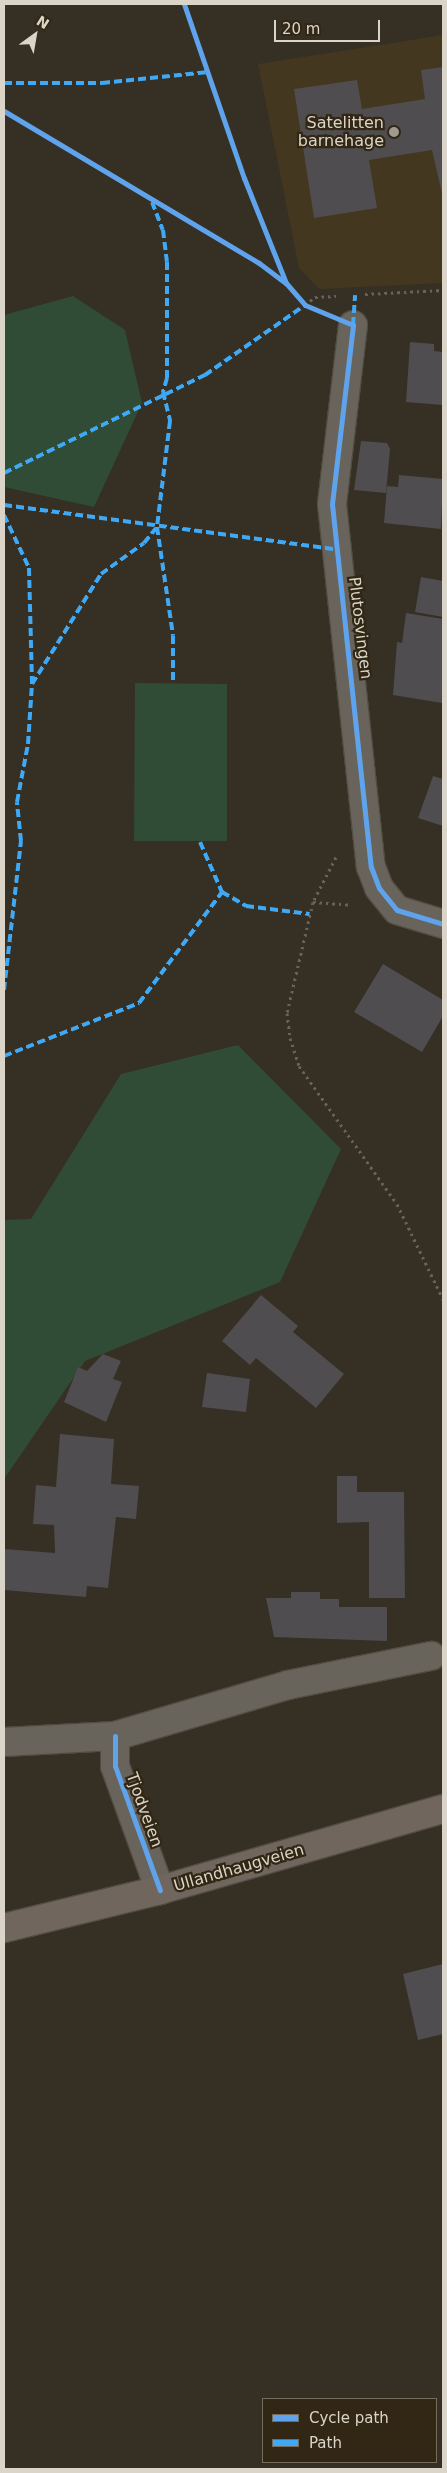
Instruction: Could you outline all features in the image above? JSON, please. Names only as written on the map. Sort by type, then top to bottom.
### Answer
[{"type":"main road","name":"Ullandhaugveien","points":[[4,1928],[160,1890],[443,1809]]},
{"type":"street","name":"Plutosvingen","points":[[353,325],[332,504],[371,867],[379,888],[397,910],[443,924]]},
{"type":"street","points":[[4,1742],[115,1736],[288,1685],[431,1656]]},
{"type":"street","name":"Tjodveien","points":[[115,1736],[115,1766],[160,1890]]},
{"type":"path","points":[[355,295],[443,290]]},
{"type":"path","points":[[305,305],[315,297],[345,296]]},
{"type":"path","points":[[299,298],[305,305],[353,325]]},
{"type":"path","points":[[340,849],[313,902],[287,1013],[290,1038],[299,1066],[397,1204],[443,1299]]},
{"type":"shaded area","points":[[443,35],[443,283],[319,289],[299,268],[258,64]]},
{"type":"green space","points":[[73,296],[125,330],[142,403],[94,507],[4,487],[4,315]]},
{"type":"green space","points":[[135,683],[227,684],[227,841],[134,841]]},
{"type":"green space","points":[[238,1045],[341,1149],[280,1282],[85,1361],[4,1479],[4,1220],[31,1219],[121,1074]]},
{"type":"building","points":[[443,67],[443,198],[432,150],[369,160],[377,208],[314,218],[294,89],[357,80],[362,109],[425,99],[421,70]]},
{"type":"building","points":[[410,342],[434,344],[434,351],[443,352],[443,405],[406,402]]},
{"type":"building","points":[[361,441],[387,443],[390,449],[386,493],[354,490]]},
{"type":"building","points":[[399,475],[443,479],[441,529],[384,523],[387,486],[398,487]]},
{"type":"building","points":[[421,577],[443,581],[443,617],[415,612]]},
{"type":"building","points":[[406,613],[443,619],[442,703],[393,695],[397,642],[402,643]]},
{"type":"building","points":[[433,776],[443,779],[443,826],[418,818]]},
{"type":"building","points":[[383,964],[443,1000],[443,1016],[422,1052],[354,1012]]},
{"type":"building","points":[[261,1295],[298,1326],[293,1332],[344,1374],[316,1408],[256,1358],[250,1365],[222,1341]]},
{"type":"building","points":[[103,1354],[121,1361],[113,1379],[122,1382],[106,1422],[64,1402],[78,1367],[87,1371]]},
{"type":"building","points":[[207,1373],[250,1379],[246,1412],[202,1407]]},
{"type":"building","points":[[60,1434],[114,1439],[111,1484],[139,1486],[136,1519],[116,1517],[108,1588],[87,1586],[86,1597],[4,1590],[4,1549],[55,1553],[54,1525],[33,1524],[36,1485],[56,1487]]},
{"type":"building","points":[[337,1476],[357,1476],[357,1492],[404,1492],[405,1598],[369,1598],[369,1522],[337,1523]]},
{"type":"building","points":[[291,1592],[320,1592],[320,1599],[339,1599],[339,1607],[387,1607],[387,1641],[274,1637],[266,1598],[291,1598]]},
{"type":"building","points":[[443,1964],[443,2034],[418,2040],[403,1974]]},
{"type":"marked path","points":[[4,83],[102,83],[208,72]]},
{"type":"marked path","points":[[152,202],[163,230],[167,262],[167,378],[163,392],[170,421],[157,527],[173,636],[173,684]]},
{"type":"marked path","points":[[353,325],[355,295]]},
{"type":"marked path","points":[[4,473],[205,375],[305,305]]},
{"type":"marked path","points":[[4,505],[335,549]]},
{"type":"marked path","points":[[4,515],[29,568],[32,684]]},
{"type":"marked path","points":[[4,990],[21,841],[17,802],[28,744],[32,684],[101,574],[144,543],[157,527]]},
{"type":"marked path","points":[[200,842],[222,892],[246,906],[310,914]]},
{"type":"marked path","points":[[4,1056],[139,1003],[222,892]]},
{"type":"cycle path","points":[[184,4],[244,178],[286,283]]},
{"type":"cycle path","points":[[4,111],[259,263],[286,283],[305,305],[353,325],[332,504],[371,867],[379,888],[397,910],[443,924]]},
{"type":"cycle path","points":[[115,1736],[115,1766],[160,1890]]},
{"type":"place","name":"Satelitten barnehage","points":[[394,132]]}]
